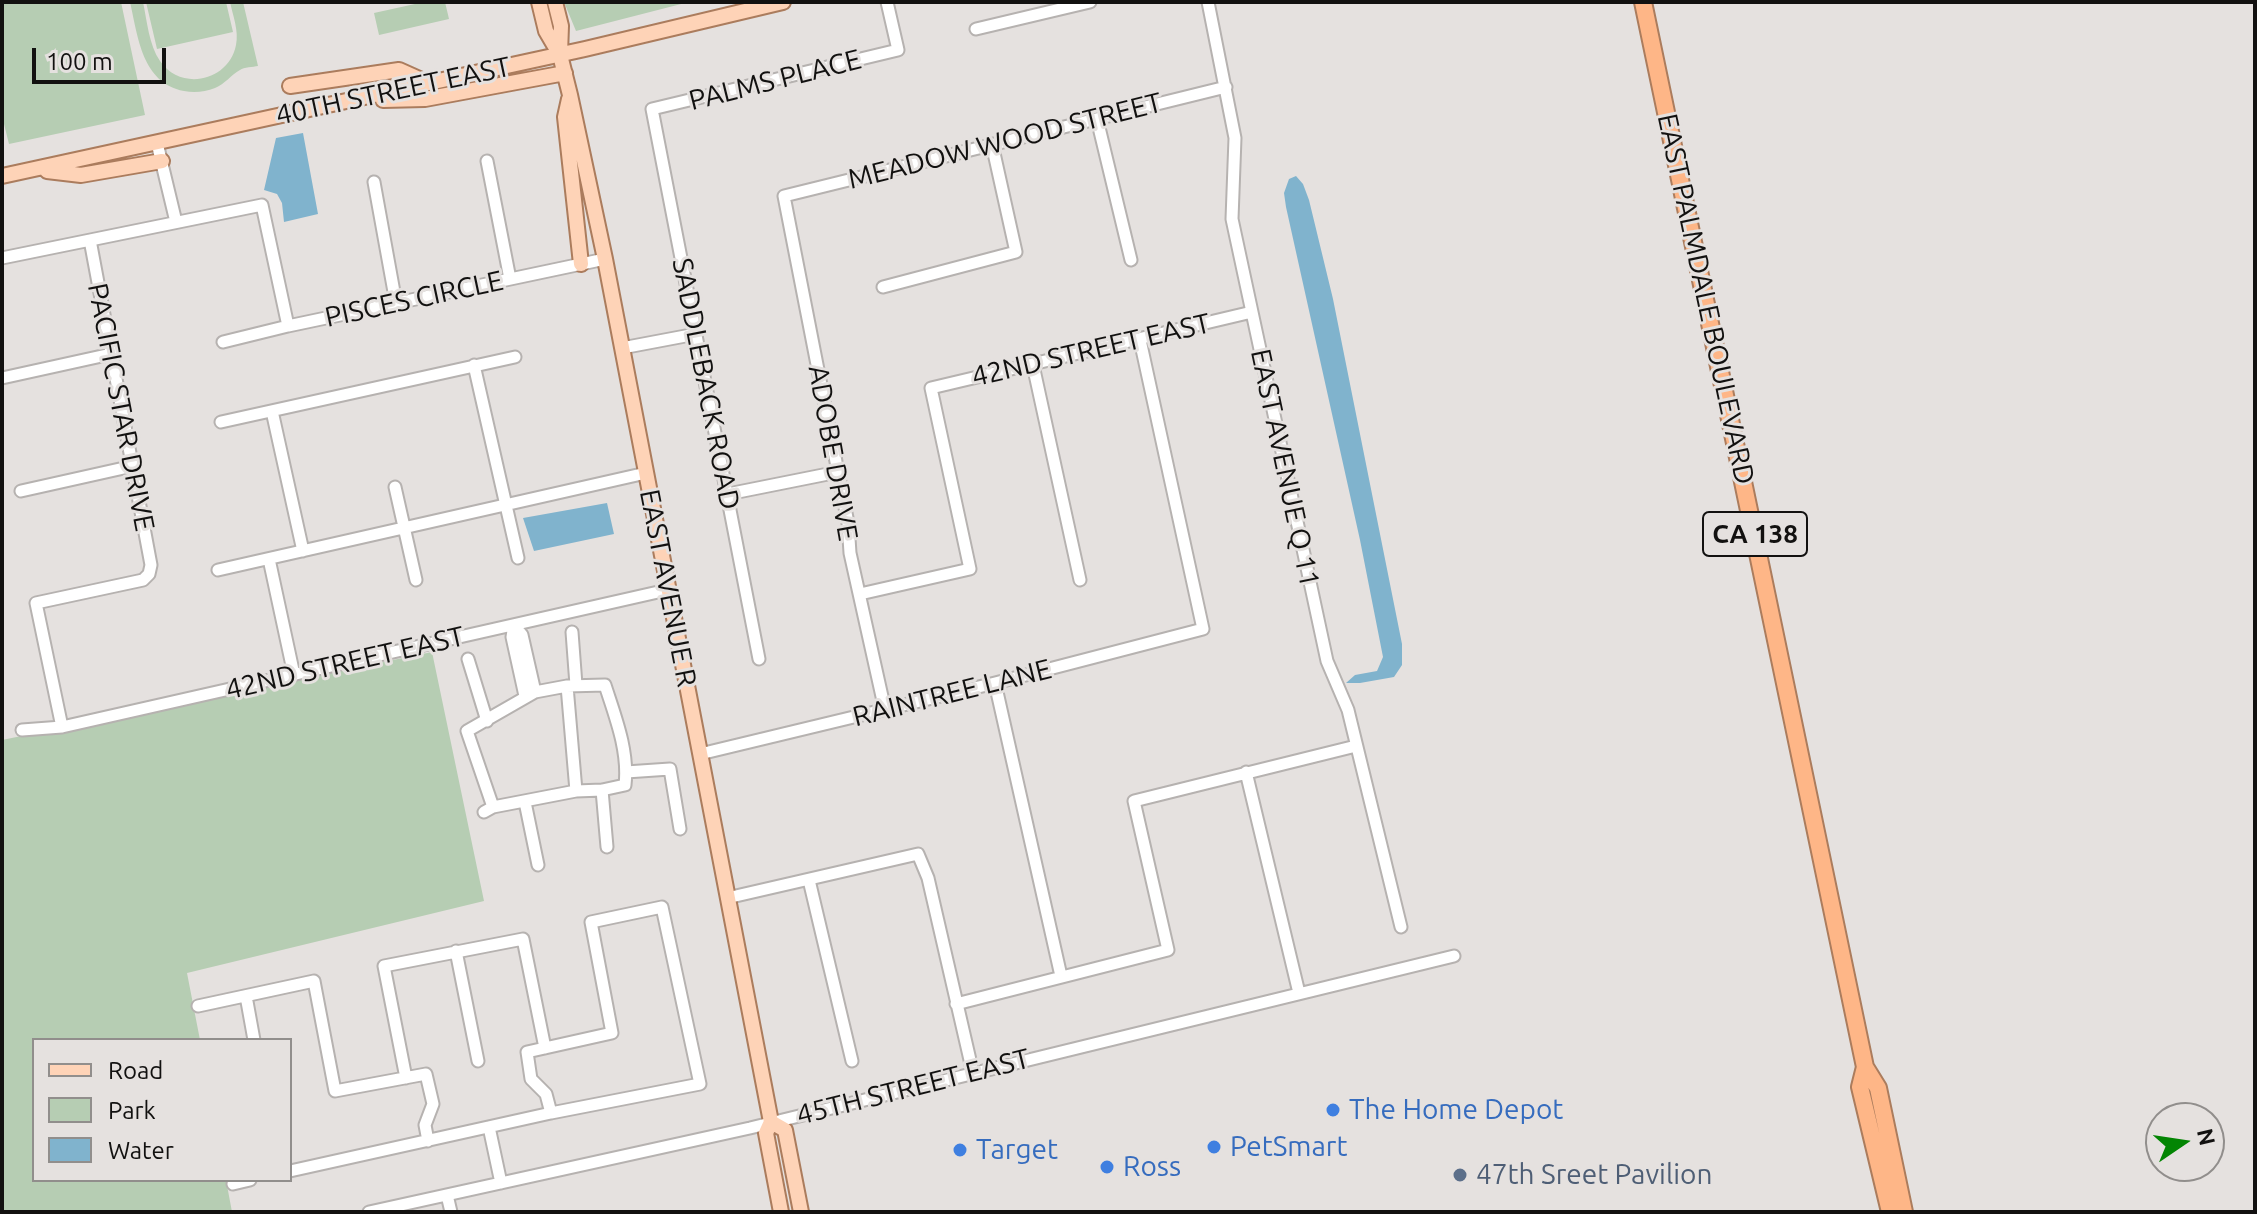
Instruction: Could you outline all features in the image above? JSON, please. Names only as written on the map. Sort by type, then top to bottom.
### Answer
[{"type":"highway","name":"EAST PALMDALE BOULEVARD","points":[[1643,2],[1865,1067],[1878,1088],[1904,1212]]},
{"type":"highway","name":"EAST PALMDALE BOULEVARD","points":[[1865,1067],[1860,1087],[1887,1212]]},
{"type":"main road","name":"EAST AVENUE R","points":[[539,2],[546,31],[560,55],[565,73],[605,259],[771,1122],[766,1133],[781,1212]]},
{"type":"main road","name":"EAST AVENUE R","points":[[555,2],[561,26],[560,55]]},
{"type":"main road","name":"40TH STREET EAST","points":[[2,176],[560,55],[783,2]]},
{"type":"main road","points":[[290,86],[399,70],[429,83]]},
{"type":"main road","points":[[346,102],[425,99],[565,73]]},
{"type":"main road","points":[[570,95],[565,117],[581,264]]},
{"type":"main road","points":[[35,169],[81,175],[162,161]]},
{"type":"main road","name":"EAST AVENUE R","points":[[771,1122],[785,1130],[801,1212]]},
{"type":"street","name":"PALMS PLACE","points":[[652,109],[898,50],[887,2]]},
{"type":"street","points":[[976,29],[1090,2]]},
{"type":"street","name":"EAST AVENUE Q 11","points":[[1208,2],[1235,138],[1232,219],[1327,661],[1348,710],[1401,927]]},
{"type":"street","name":"MEADOW WOOD STREET","points":[[784,196],[1226,87]]},
{"type":"street","name":"SADDLEBACK ROAD","points":[[652,109],[759,659]]},
{"type":"street","points":[[1097,119],[1131,260]]},
{"type":"street","points":[[157,143],[176,222]]},
{"type":"street","points":[[883,287],[1016,252],[992,144]]},
{"type":"street","points":[[487,161],[510,279]]},
{"type":"street","points":[[374,182],[396,303]]},
{"type":"street","name":"ADOBE DRIVE","points":[[784,196],[885,710]]},
{"type":"street","points":[[2,258],[262,205],[288,326]]},
{"type":"street","name":"PACIFIC STAR DRIVE","points":[[62,727],[36,603],[143,580],[149,574],[151,565],[90,240]]},
{"type":"street","name":"PISCES CIRCLE","points":[[223,342],[605,259]]},
{"type":"street","name":"42ND STREET EAST","points":[[860,594],[970,569],[931,388],[1252,312]]},
{"type":"street","points":[[622,348],[696,334]]},
{"type":"street","name":"RAINTREE LANE","points":[[700,754],[1203,629],[1140,340]]},
{"type":"street","points":[[2,378],[111,354]]},
{"type":"street","points":[[221,422],[515,357]]},
{"type":"street","points":[[474,365],[518,558]]},
{"type":"street","points":[[1033,365],[1080,580]]},
{"type":"street","points":[[272,411],[303,551]]},
{"type":"street","points":[[21,491],[133,466]]},
{"type":"street","points":[[728,494],[838,472]]},
{"type":"street","points":[[218,570],[646,473]]},
{"type":"street","points":[[395,487],[416,580]]},
{"type":"street","points":[[269,559],[294,675]]},
{"type":"street","name":"42ND STREET EAST","points":[[22,730],[62,727],[667,590]]},
{"type":"street","points":[[514,625],[522,635],[530,694]]},
{"type":"street","points":[[572,632],[576,791]]},
{"type":"street","points":[[468,659],[487,721]]},
{"type":"street","points":[[995,683],[1061,976]]},
{"type":"street","points":[[605,685],[619,726],[625,785],[576,791],[488,809],[467,731],[530,694],[571,686],[605,685]]},
{"type":"street","points":[[956,1004],[1168,950],[1134,801],[1356,746]]},
{"type":"street","points":[[626,772],[670,769],[680,829]]},
{"type":"street","points":[[1246,772],[1299,993]]},
{"type":"street","points":[[602,790],[607,847]]},
{"type":"street","points":[[525,802],[538,865]]},
{"type":"street","points":[[727,898],[918,854],[928,878],[973,1073]]},
{"type":"street","points":[[809,880],[852,1061]]},
{"type":"street","points":[[292,1171],[551,1113],[700,1084],[662,907],[591,922],[612,1033],[527,1052],[531,1079],[546,1094],[551,1113]]},
{"type":"street","points":[[406,1078],[384,966],[523,939],[545,1048]]},
{"type":"street","points":[[456,951],[478,1061]]},
{"type":"street","name":"45TH STREET EAST","points":[[369,1212],[771,1122],[1454,956]]},
{"type":"street","points":[[198,1006],[314,981],[335,1091],[426,1074],[433,1104],[425,1125],[428,1141]]},
{"type":"street","points":[[246,996],[254,1038]]},
{"type":"street","points":[[489,1127],[501,1183]]},
{"type":"street","points":[[233,1184],[242,1182]]},
{"type":"street","points":[[447,1195],[451,1212]]},
{"type":"green space","points":[[2,2],[121,2],[145,115],[9,144],[2,116]]},
{"type":"green space","points":[[130,2],[143,2],[151,40],[160,61],[169,71],[191,79],[214,74],[232,57],[237,34],[230,2],[243,2],[258,66],[242,69],[219,86],[200,92],[170,86],[159,79],[144,57]]},
{"type":"green space","points":[[146,2],[226,2],[233,32],[157,49]]},
{"type":"green space","points":[[424,2],[445,2],[449,19],[379,35],[374,13]]},
{"type":"green space","points":[[564,2],[689,2],[576,31]]},
{"type":"green space","points":[[432,652],[484,901],[187,973],[200,1038],[32,1038],[32,1182],[226,1182],[232,1212],[2,1212],[2,740]]},
{"type":"water","points":[[303,133],[318,214],[284,222],[282,203],[277,194],[264,190],[276,138]]},
{"type":"water","points":[[1296,176],[1309,200],[1333,299],[1402,644],[1402,665],[1394,677],[1360,683],[1346,683],[1355,675],[1377,671],[1383,657],[1286,207],[1284,193],[1289,179]]},
{"type":"water","points":[[607,503],[614,534],[534,551],[523,518]]},
{"type":"place","name":"The Home Depot","points":[[1333,1110]]},
{"type":"place","name":"PetSmart","points":[[1214,1147]]},
{"type":"place","name":"Target","points":[[960,1150]]},
{"type":"place","name":"Ross","points":[[1107,1167]]},
{"type":"place","name":"47th Sreet Pavilion","points":[[1460,1175]]}]
